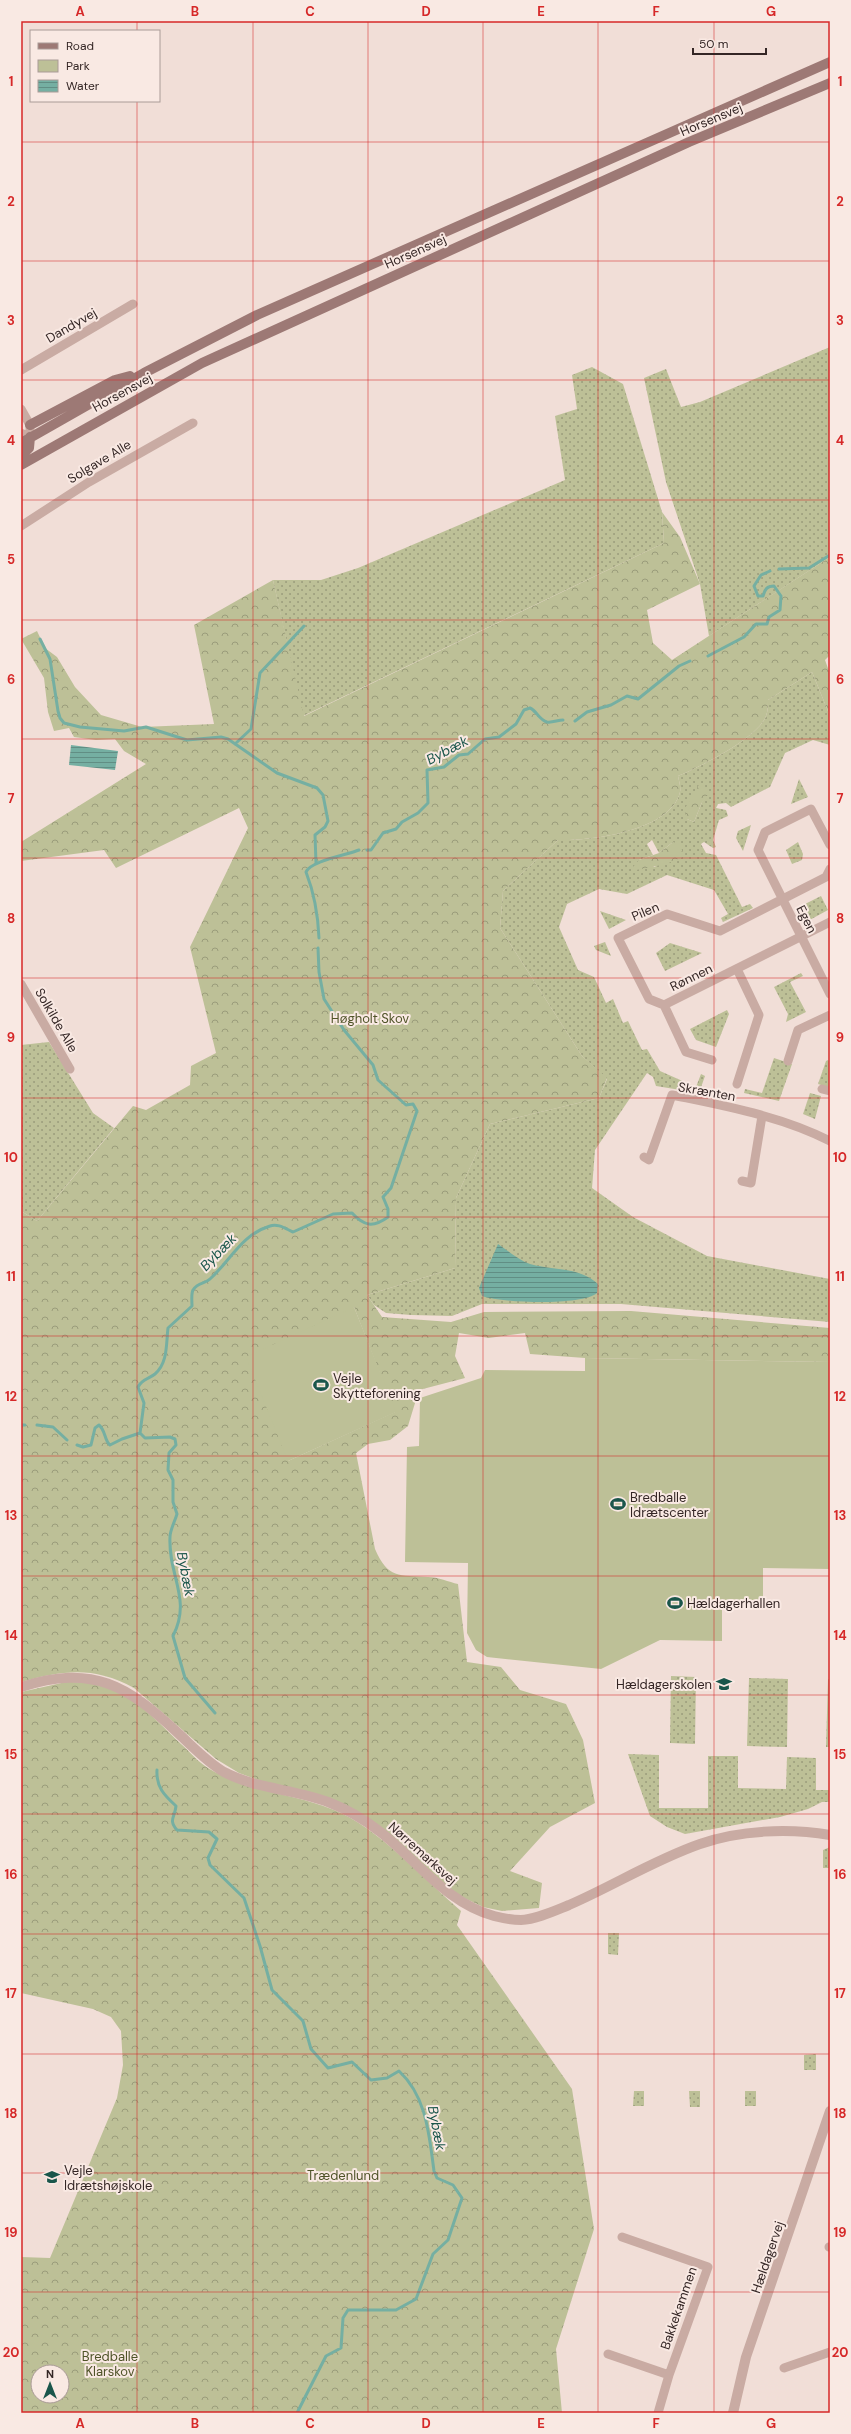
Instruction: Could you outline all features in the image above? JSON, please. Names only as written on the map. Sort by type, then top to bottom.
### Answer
[{"type":"main road","name":"Horsensvej","points":[[21,442],[26,435],[144,373],[292,300],[830,62]]},
{"type":"main road","name":"Horsensvej","points":[[21,465],[202,363],[327,304],[689,142],[830,83]]},
{"type":"main road","points":[[30,426],[116,380],[144,373]]},
{"type":"main road","points":[[26,435],[41,454]]},
{"type":"main road","points":[[21,456],[29,448],[26,435]]},
{"type":"street","name":"Dandyvej","points":[[21,370],[134,304]]},
{"type":"street","points":[[21,409],[30,426],[26,435]]},
{"type":"street","name":"Solgave Alle","points":[[21,526],[89,482],[193,423]]},
{"type":"street","name":"Egen","points":[[830,845],[811,809],[765,832],[758,850],[830,994]]},
{"type":"street","points":[[782,899],[829,877]]},
{"type":"street","name":"Pilen","points":[[664,1005],[649,999],[618,938],[667,914],[720,931],[782,899]]},
{"type":"street","name":"Rønnen","points":[[712,1060],[686,1052],[664,1005],[830,922]]},
{"type":"street","points":[[737,969],[759,1015],[737,1084]]},
{"type":"street","name":"Solkilde Alle","points":[[21,984],[70,1069]]},
{"type":"street","points":[[788,1061],[798,1030],[830,1015]]},
{"type":"street","name":"Skrænten","points":[[644,1157],[649,1160],[672,1095],[762,1116],[797,1127],[830,1141]]},
{"type":"street","points":[[742,1181],[751,1183],[762,1116]]},
{"type":"street","name":"Nørremarksvej","points":[[21,1687],[46,1680],[88,1678],[121,1688],[140,1700],[204,1757],[224,1772],[245,1780],[327,1802],[352,1814],[379,1831],[453,1897],[467,1906],[495,1916],[522,1920],[550,1913],[601,1892],[667,1857],[702,1843],[770,1832],[812,1832],[830,1835]]},
{"type":"street","name":"Hældagervej","points":[[733,2413],[746,2358],[828,2126],[830,2111]]},
{"type":"street","name":"Bakkekammen","points":[[622,2237],[708,2267],[669,2375],[658,2413]]},
{"type":"street","points":[[784,2368],[830,2352]]},
{"type":"street","points":[[608,2354],[669,2375]]},
{"type":"green space","points":[[830,347],[830,557],[709,636],[700,584],[666,482],[644,378],[666,369],[681,407],[700,402]]},
{"type":"green space","points":[[592,367],[623,384],[662,512],[664,543],[303,716],[273,580],[321,580],[358,568],[565,480],[555,416],[577,409],[572,375]]},
{"type":"green space","name":"Høgholt Skov","points":[[662,512],[680,537],[700,584],[647,610],[653,643],[672,660],[830,557],[830,655],[825,660],[830,674],[830,716],[812,672],[768,700],[768,710],[766,716],[761,725],[752,733],[727,751],[678,776],[680,792],[674,805],[662,816],[646,825],[609,836],[558,840],[503,891],[500,928],[582,1056],[607,1078],[599,1098],[490,1124],[456,1198],[455,1268],[367,1295],[382,1317],[451,1322],[484,1312],[631,1311],[830,1328],[830,1362],[585,1358],[530,1354],[525,1333],[489,1338],[459,1333],[455,1356],[465,1378],[419,1390],[408,1426],[390,1440],[368,1444],[356,1453],[375,1549],[385,1566],[396,1574],[436,1578],[458,1584],[467,1662],[501,1667],[520,1690],[566,1704],[583,1740],[595,1803],[550,1827],[510,1871],[542,1883],[539,1908],[502,1911],[483,1907],[456,1894],[372,1821],[239,1773],[216,1759],[134,1688],[106,1676],[79,1672],[51,1675],[21,1682],[21,1211],[37,1221],[133,1106],[146,1110],[190,1085],[191,1066],[216,1053],[190,947],[248,828],[239,808],[116,868],[104,850],[21,861],[21,842],[146,764],[124,751],[115,739],[96,740],[74,737],[69,728],[54,731],[48,712],[44,678],[21,639],[37,631],[45,648],[57,657],[75,687],[101,715],[142,727],[214,724],[194,625],[273,580],[304,716],[664,543]],"holes":[[[354,1307],[395,1412],[288,1461]]]},
{"type":"green space","points":[[812,672],[830,716],[830,745],[813,740],[785,753],[770,787],[731,807],[726,803],[718,804],[716,808],[726,810],[728,816],[719,820],[713,840],[716,847],[713,848],[704,842],[701,844],[706,853],[716,855],[742,907],[750,904],[753,908],[723,922],[721,918],[728,914],[714,890],[667,875],[627,894],[599,889],[567,904],[559,927],[578,970],[594,977],[606,1003],[613,999],[623,1023],[628,1021],[642,1050],[647,1049],[660,1071],[696,1087],[701,1074],[705,1076],[699,1093],[656,1086],[653,1077],[647,1073],[595,1150],[592,1188],[633,1217],[707,1256],[830,1279],[830,1322],[621,1304],[482,1304],[452,1316],[386,1313],[374,1305],[367,1295],[455,1268],[456,1198],[490,1124],[599,1098],[607,1079],[582,1056],[500,928],[503,891],[558,840],[609,836],[646,825],[662,816],[674,805],[680,792],[678,776],[727,751],[752,733],[761,725],[766,716],[768,710],[768,700]],"holes":[[[708,795],[702,802],[694,822],[687,819]],[[652,840],[659,853],[673,842],[655,867],[639,860],[653,855],[647,844]]]},
{"type":"green space","points":[[799,779],[808,797],[791,804]]},
{"type":"green space","points":[[700,783],[708,795],[702,802],[694,822],[687,819],[684,810]]},
{"type":"green space","points":[[751,825],[743,851],[736,838],[738,831]]},
{"type":"green space","points":[[673,842],[679,844],[685,856],[666,864],[636,870],[633,867],[639,860],[659,853]]},
{"type":"green space","points":[[798,842],[803,854],[802,860],[792,864],[786,850]]},
{"type":"green space","points":[[821,896],[828,910],[806,922],[799,907]]},
{"type":"green space","points":[[600,911],[626,920],[609,929]]},
{"type":"green space","points":[[605,942],[611,956],[596,950],[594,946]]},
{"type":"green space","points":[[670,943],[702,953],[665,971],[656,953]]},
{"type":"green space","points":[[801,973],[803,976],[790,982],[806,1012],[786,1022],[788,1014],[774,987]]},
{"type":"green space","points":[[727,1010],[729,1014],[716,1047],[696,1040],[690,1029]]},
{"type":"green space","points":[[49,1042],[93,1113],[114,1128],[37,1221],[21,1211],[21,1045]]},
{"type":"green space","points":[[774,1058],[792,1064],[779,1101],[744,1093],[745,1089],[762,1093]]},
{"type":"green space","points":[[828,1060],[830,1063],[830,1088],[818,1084],[826,1061]]},
{"type":"green space","points":[[810,1093],[821,1096],[815,1119],[803,1114]]},
{"type":"green space","name":"Vejle Skytteforening","points":[[354,1307],[396,1412],[288,1461],[246,1357]]},
{"type":"green space","name":"Bredballe Idrætscenter","points":[[585,1358],[830,1362],[830,1569],[763,1568],[763,1600],[722,1600],[722,1641],[660,1640],[601,1669],[487,1657],[476,1650],[467,1633],[468,1563],[405,1562],[407,1447],[419,1446],[420,1398],[481,1378],[485,1370],[585,1371]]},
{"type":"green space","points":[[671,1676],[696,1677],[695,1744],[670,1743]]},
{"type":"green space","points":[[749,1678],[788,1679],[787,1747],[747,1746]]},
{"type":"green space","points":[[828,1679],[830,1680],[830,1747],[826,1747]]},
{"type":"green space","name":"Trædenlund","points":[[66,1682],[93,1683],[106,1686],[130,1699],[141,1707],[162,1725],[204,1766],[238,1782],[318,1804],[334,1810],[367,1828],[400,1855],[461,1911],[457,1925],[572,2089],[594,2229],[556,2349],[562,2413],[21,2413],[21,2257],[50,2258],[117,2098],[123,2065],[121,2031],[111,2017],[93,2009],[21,1993],[21,1692]]},
{"type":"green space","points":[[628,1754],[659,1755],[659,1808],[708,1808],[708,1756],[738,1756],[738,1788],[786,1789],[787,1757],[816,1758],[816,1790],[830,1790],[830,1802],[822,1802],[808,1809],[780,1817],[685,1834],[667,1827],[650,1816]]},
{"type":"green space","points":[[830,1847],[830,1868],[823,1868],[823,1850]]},
{"type":"green space","points":[[608,1933],[619,1933],[618,1955],[608,1954]]},
{"type":"green space","points":[[816,2054],[816,2070],[804,2070],[804,2055]]},
{"type":"green space","points":[[634,2091],[644,2091],[644,2106],[633,2106]]},
{"type":"green space","points":[[689,2091],[700,2091],[700,2107],[690,2107]]},
{"type":"green space","points":[[745,2091],[756,2091],[756,2106],[745,2106]]},
{"type":"water","points":[[71,745],[118,751],[115,770],[69,765]]},
{"type":"water","points":[[498,1244],[518,1258],[530,1264],[582,1274],[598,1284],[597,1293],[589,1297],[559,1302],[523,1302],[482,1296],[479,1288]]},
{"type":"waterway","name":"Bybæk","points":[[779,569],[809,568],[830,555]]},
{"type":"waterway","name":"Bybæk","points":[[708,656],[744,637],[756,624],[767,624],[769,617],[780,610],[781,596],[774,586],[767,588],[763,596],[758,596],[754,586],[761,575],[770,571]]},
{"type":"waterway","points":[[235,744],[251,729],[260,673],[304,626]]},
{"type":"waterway","points":[[40,639],[50,659],[58,711],[60,718],[64,723],[80,727],[124,731],[146,727],[187,740],[221,737],[228,739],[277,773],[317,788],[323,795],[328,821],[325,827],[315,835],[316,863]]},
{"type":"waterway","name":"Bybæk","points":[[575,721],[587,712],[611,705],[627,696],[638,699],[679,666],[690,661]]},
{"type":"waterway","name":"Bybæk","points":[[367,850],[371,850],[383,833],[396,829],[402,822],[418,813],[428,803],[427,770],[444,767],[459,755],[468,754],[485,739],[499,737],[516,724],[524,710],[530,708],[547,722],[563,720]]},
{"type":"waterway","name":"Bybæk","points":[[319,938],[316,905],[306,872],[309,868],[321,862],[359,850]]},
{"type":"waterway","name":"Bybæk","points":[[215,1713],[185,1678],[173,1636],[178,1623],[180,1610],[178,1587],[170,1551],[170,1534],[177,1514],[173,1502],[173,1480],[168,1470],[169,1453],[176,1445],[175,1439],[170,1437],[145,1438],[140,1433],[144,1403],[138,1387],[159,1370],[166,1353],[168,1328],[192,1306],[192,1296],[195,1287],[210,1279],[251,1235],[273,1225],[293,1232],[333,1214],[352,1213],[361,1221],[369,1224],[378,1223],[388,1217],[388,1209],[383,1197],[391,1188],[417,1111],[413,1104],[406,1105],[378,1080],[373,1065],[344,1030],[324,999],[319,972],[318,948]]},
{"type":"waterway","points":[[37,1425],[53,1427],[67,1440]]},
{"type":"waterway","points":[[77,1445],[83,1447],[91,1445],[95,1428],[99,1425],[110,1445],[140,1433]]},
{"type":"waterway","name":"Bybæk","points":[[157,1770],[159,1786],[176,1806],[172,1821],[174,1827],[177,1830],[209,1832],[217,1839],[208,1858],[210,1865],[244,1898],[260,1946],[272,1990],[303,2021],[311,2049],[328,2068],[352,2062],[371,2080],[387,2078],[399,2071],[416,2093],[421,2105],[428,2130],[434,2171],[437,2178],[453,2185],[462,2198],[448,2240],[433,2254],[416,2299],[396,2310],[348,2310],[343,2318],[341,2348],[326,2356],[297,2413]]},
{"type":"place","name":"Vejle Skytteforening","points":[[321,1385]]},
{"type":"place","name":"Bredballe Idrætscenter","points":[[618,1504]]},
{"type":"place","name":"Hældagerhallen","points":[[675,1603]]},
{"type":"place","name":"Hældagerskolen","points":[[724,1684]]},
{"type":"place","name":"Vejle Idrætshøjskole","points":[[52,2177]]},
{"type":"park label","name":"Bredballe Klarskov","points":[[110,2364]]}]
